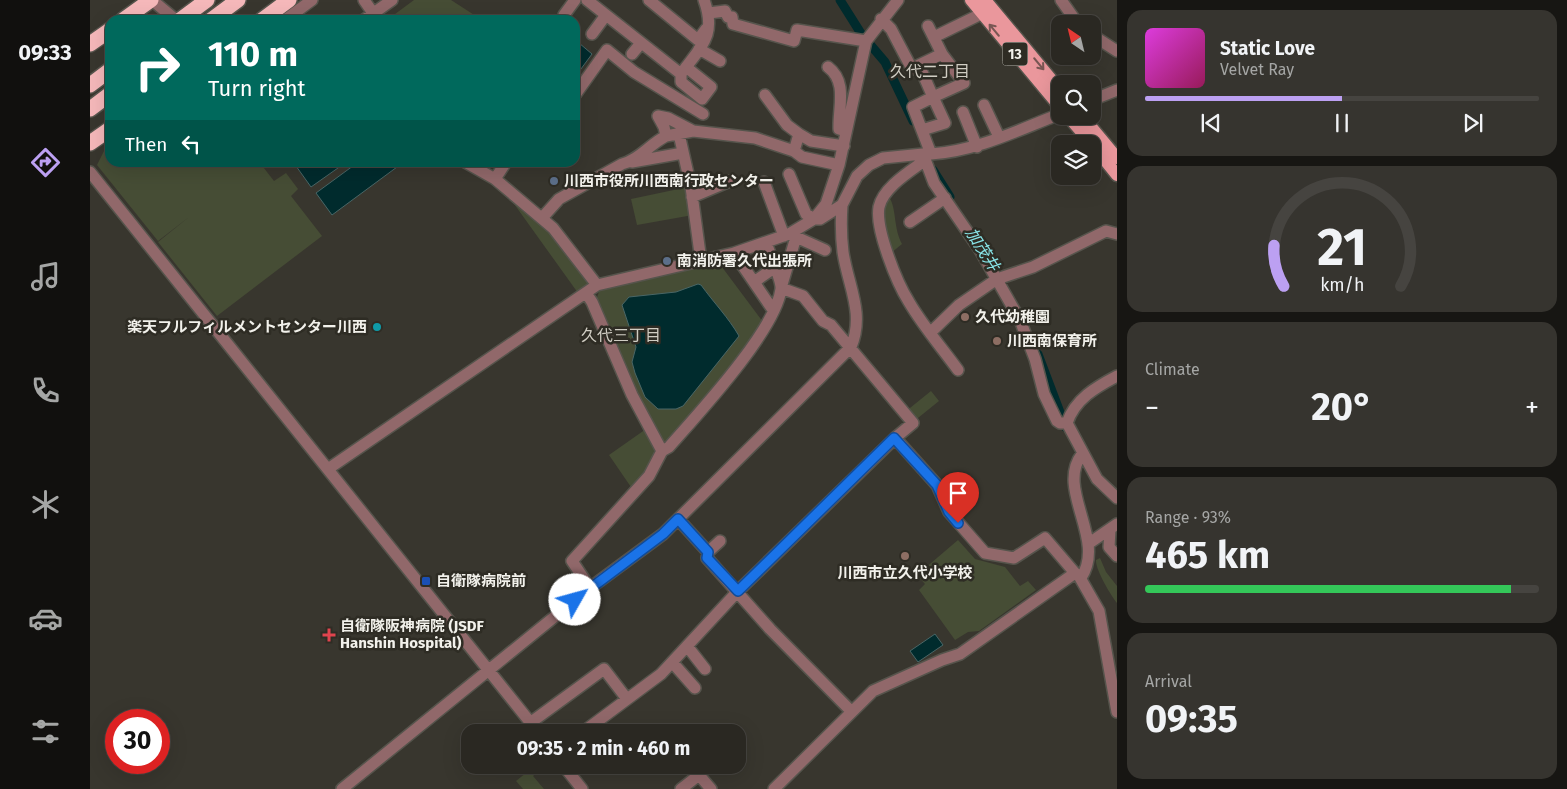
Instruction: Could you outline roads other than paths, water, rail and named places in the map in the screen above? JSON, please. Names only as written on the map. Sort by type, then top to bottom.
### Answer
[{"type":"highway","points":[[187,15],[207,0]]},
{"type":"highway","points":[[218,15],[238,0]]},
{"type":"highway","points":[[269,15],[289,0]]},
{"type":"highway","points":[[132,15],[154,2]]},
{"type":"highway","points":[[90,44],[105,34]]},
{"type":"highway","points":[[90,85],[105,74]]},
{"type":"highway","points":[[90,109],[105,98]]},
{"type":"highway","points":[[90,143],[105,132]]},
{"type":"main road","name":"13","points":[[971,0],[1051,96]]},
{"type":"main road","name":"13","points":[[986,0],[1051,79]]},
{"type":"main road","points":[[1076,125],[1084,135]]},
{"type":"main road","points":[[1090,125],[1117,158]]},
{"type":"main road","points":[[1101,155],[1117,175]]},
{"type":"street","points":[[292,15],[312,0]]},
{"type":"street","points":[[364,0],[368,15]]},
{"type":"street","points":[[371,15],[392,0]]},
{"type":"street","points":[[564,15],[575,0]]},
{"type":"street","points":[[649,0],[698,40],[710,27]]},
{"type":"street","points":[[589,1],[641,43],[684,71],[708,35],[710,27],[709,13],[704,0]]},
{"type":"street","points":[[328,469],[597,285],[701,261],[790,236],[814,219],[826,204],[839,165],[866,41],[898,0]]},
{"type":"street","points":[[1062,0],[1072,15]]},
{"type":"street","points":[[154,2],[170,15]]},
{"type":"street","points":[[709,13],[725,11],[728,17],[732,17],[733,24],[794,41],[797,30],[866,41]]},
{"type":"street","points":[[934,37],[981,14]]},
{"type":"street","points":[[592,34],[606,15]]},
{"type":"street","points":[[882,19],[891,29],[912,69],[942,54]]},
{"type":"street","points":[[631,35],[638,25]]},
{"type":"street","points":[[928,26],[942,54],[964,83],[912,107],[922,130],[926,157],[934,183],[997,279],[1020,320],[1035,359],[1044,394],[1057,421],[1067,423]]},
{"type":"street","points":[[1101,41],[1117,51]]},
{"type":"street","points":[[632,54],[641,43]]},
{"type":"street","points":[[699,49],[720,61]]},
{"type":"street","points":[[580,88],[607,50],[634,72],[703,114]]},
{"type":"street","points":[[919,65],[945,123],[922,130]]},
{"type":"street","points":[[828,67],[836,73],[840,82],[839,129],[846,132]]},
{"type":"street","points":[[1101,96],[1117,90]]},
{"type":"street","points":[[765,95],[787,125],[799,134],[811,141],[844,146]]},
{"type":"street","points":[[984,105],[999,137]]},
{"type":"street","points":[[963,112],[976,147]]},
{"type":"street","points":[[666,136],[658,116],[668,118],[693,130],[754,138],[794,151],[802,157],[839,165]]},
{"type":"street","points":[[342,789],[590,588],[663,534],[851,347],[856,336],[858,319],[856,302],[843,253],[842,205],[857,176],[869,165],[883,158],[926,157],[956,152],[976,147],[1051,117]]},
{"type":"street","points":[[632,162],[658,140],[666,136],[693,130]]},
{"type":"street","points":[[679,134],[692,197],[701,261]]},
{"type":"street","points":[[794,151],[799,134]]},
{"type":"street","points":[[542,218],[559,199],[622,164],[683,153]]},
{"type":"street","points":[[926,157],[884,197],[879,208],[880,231],[908,300],[958,370]]},
{"type":"street","points":[[473,167],[495,179],[553,228],[597,285]]},
{"type":"street","points":[[495,179],[503,167]]},
{"type":"street","points":[[90,172],[530,723],[604,669],[627,699]]},
{"type":"street","points":[[789,174],[806,214],[814,219],[820,219],[842,205]]},
{"type":"street","points":[[692,197],[730,181]]},
{"type":"street","points":[[590,588],[572,561],[649,476],[662,451],[669,447],[714,397],[751,347],[774,310],[781,288],[790,236],[764,182]]},
{"type":"street","points":[[910,222],[945,198]]},
{"type":"street","points":[[930,333],[959,305],[997,279],[1033,267],[1106,231],[1117,234]]},
{"type":"street","points":[[790,236],[826,250]]},
{"type":"street","points":[[766,242],[781,288]]},
{"type":"street","points":[[734,252],[774,310]]},
{"type":"street","points":[[754,282],[774,268]]},
{"type":"street","points":[[593,724],[661,674],[738,591],[894,438],[913,423],[851,347],[803,296],[781,288]]},
{"type":"street","points":[[586,293],[592,302],[632,395],[662,451]]},
{"type":"street","points":[[1117,376],[1086,395],[1071,411],[1067,423],[1097,479],[1117,498]]},
{"type":"street","points":[[894,438],[937,485],[949,512],[984,553],[1014,558],[1045,538],[1078,576],[1099,611],[1114,674],[1117,712]]},
{"type":"street","points":[[774,789],[873,691],[942,660],[960,654],[1087,570],[1090,556],[1076,492],[1076,462],[1082,454]]},
{"type":"street","points":[[678,519],[708,552]]},
{"type":"street","points":[[1088,544],[1114,527]]},
{"type":"street","points":[[1114,527],[1109,547],[1117,556]]},
{"type":"street","points":[[720,540],[708,552],[707,558],[770,629],[851,711]]},
{"type":"street","points":[[687,646],[705,669]]},
{"type":"street","points":[[672,662],[695,688]]},
{"type":"street","points":[[570,774],[582,789]]},
{"type":"street","points":[[681,789],[700,775],[711,789]]},
{"type":"water","points":[[580,44],[592,54],[580,70]]},
{"type":"water","points":[[297,167],[339,167],[311,187]]},
{"type":"water","points":[[352,167],[397,167],[332,215],[316,193]]},
{"type":"water","points":[[698,284],[701,285],[726,316],[739,336],[683,406],[676,409],[658,409],[645,397],[635,373],[632,362],[636,347],[622,305],[629,297],[676,292]]},
{"type":"water","points":[[935,634],[943,645],[918,662],[910,651]]},
{"type":"waterway","name":"加茂井","points":[[840,0],[862,35],[885,62],[913,121]]},
{"type":"waterway","name":"加茂井","points":[[933,170],[950,197]]},
{"type":"waterway","name":"加茂井","points":[[1038,354],[1066,428]]},
{"type":"place","name":"川西市役所川西南行政センター","points":[[554,181]]},
{"type":"place","name":"南消防署久代出張所","points":[[667,261]]},
{"type":"place","name":"久代幼稚園","points":[[965,317]]},
{"type":"place","name":"楽天フルフィルメントセンター川西","points":[[377,327]]},
{"type":"place","name":"川西南保育所","points":[[997,341]]},
{"type":"place","name":"川西市立久代小学校","points":[[905,556]]},
{"type":"place","name":"自衛隊病院前","points":[[426,581]]},
{"type":"place","name":"自衛隊阪神病院 (JSDF Hanshin Hospital)","points":[[329,635]]},
{"type":"district","name":"久代二丁目","points":[[930,71]]},
{"type":"district","name":"久代三丁目","points":[[621,335]]}]
